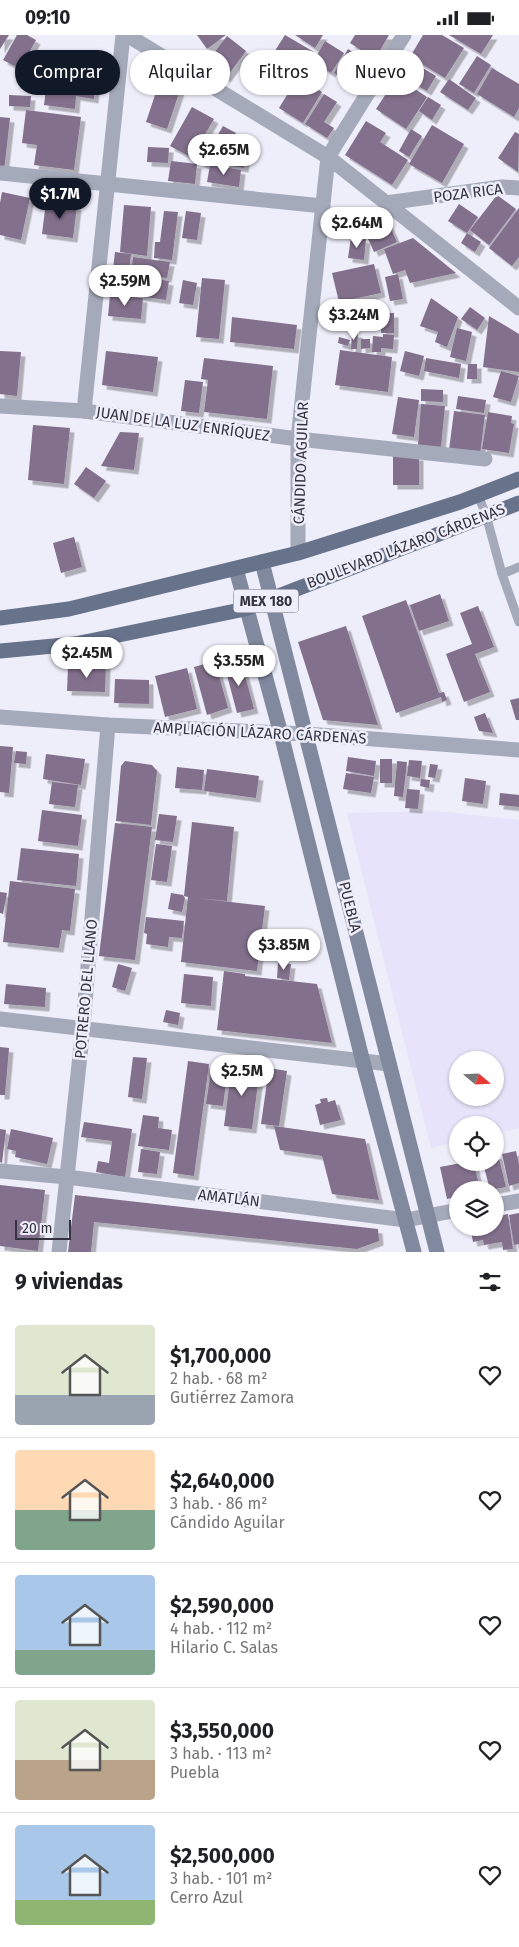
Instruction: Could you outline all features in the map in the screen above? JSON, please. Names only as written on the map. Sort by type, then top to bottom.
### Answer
[{"type":"main road","name":"BOULEVARD LÁZARO CÁRDENAS","points":[[0,618],[69,609],[298,553],[478,495],[519,479]]},
{"type":"main road","name":"BOULEVARD LÁZARO CÁRDENAS","points":[[0,651],[75,644],[245,609],[519,503]]},
{"type":"main road","name":"PUEBLA","points":[[262,562],[437,1252]]},
{"type":"main road","name":"PUEBLA","points":[[236,569],[245,609],[281,734],[363,1062],[414,1252]]},
{"type":"main road","points":[[335,949],[359,942]]},
{"type":"street","points":[[84,411],[108,184],[127,35],[328,157],[519,308]]},
{"type":"street","name":"CÁNDIDO AGUILAR","points":[[298,553],[298,439],[328,157],[404,35]]},
{"type":"street","points":[[0,173],[323,205]]},
{"type":"street","name":"POZA RICA","points":[[386,203],[502,187],[519,189]]},
{"type":"street","name":"JUAN DE LA LUZ ENRÍQUEZ","points":[[0,406],[84,411],[298,439],[485,459]]},
{"type":"street","name":"AMPLIACIÓN LÁZARO CÁRDENAS","points":[[0,717],[108,725],[306,734],[519,750]]},
{"type":"street","name":"POTRERO DEL LLANO","points":[[59,1252],[83,1027],[108,725]]},
{"type":"street","points":[[0,1019],[83,1027],[389,1064]]},
{"type":"street","name":"AMATLÁN","points":[[0,1171],[67,1177],[406,1220],[449,1211]]},
{"type":"street","points":[[504,1204],[519,1201]]},
{"type":"lane","points":[[478,495],[519,622]]},
{"type":"lane","points":[[502,574],[519,567]]},
{"type":"shaded area","points":[[436,811],[519,820],[519,1128],[504,1132],[504,1116],[449,1116],[449,1144],[431,1148],[347,813]]},
{"type":"building","points":[[0,35],[9,35],[0,49]]},
{"type":"building","points":[[17,35],[27,35],[36,40],[30,50],[15,50],[15,66],[3,60]]},
{"type":"building","points":[[197,35],[226,35],[207,49]]},
{"type":"building","points":[[285,35],[311,50],[275,50]]},
{"type":"building","points":[[295,35],[323,35],[315,48]]},
{"type":"building","points":[[355,35],[389,35],[380,50],[361,50],[350,43]]},
{"type":"building","points":[[423,35],[442,35],[464,48],[445,78],[424,65],[424,50],[414,50]]},
{"type":"building","points":[[449,35],[493,35],[481,54]]},
{"type":"building","points":[[227,36],[245,50],[240,50],[240,59],[230,73],[230,50],[216,50]]},
{"type":"building","points":[[325,41],[339,50],[337,50],[337,64],[331,73],[327,71],[327,50],[320,50]]},
{"type":"building","points":[[477,56],[491,65],[474,93],[459,84]]},
{"type":"building","points":[[492,68],[519,84],[519,108],[514,117],[477,94]]},
{"type":"building","points":[[424,69],[436,76],[427,91],[424,89]]},
{"type":"building","points":[[449,79],[476,98],[468,110],[440,92]]},
{"type":"building","points":[[9,95],[31,96],[30,107],[9,106]]},
{"type":"building","points":[[45,95],[94,95],[94,99],[76,96],[75,109],[44,105]]},
{"type":"building","points":[[155,95],[178,95],[167,129],[146,122]]},
{"type":"building","points":[[287,95],[320,95],[303,123],[279,108]]},
{"type":"building","points":[[323,95],[337,102],[324,122],[334,128],[327,138],[305,124]]},
{"type":"building","points":[[385,95],[424,95],[427,97],[406,129],[376,109]]},
{"type":"building","points":[[428,97],[441,105],[432,120],[419,111]]},
{"type":"building","points":[[192,107],[214,119],[204,136],[210,140],[207,148],[212,151],[205,165],[170,146]]},
{"type":"building","points":[[26,110],[81,117],[74,170],[34,165],[37,145],[22,143]]},
{"type":"building","points":[[0,117],[10,118],[4,171],[0,171]]},
{"type":"building","points":[[366,121],[386,133],[380,142],[408,160],[392,185],[345,155]]},
{"type":"building","points":[[432,125],[464,144],[442,183],[409,164]]},
{"type":"building","points":[[223,126],[236,133],[225,153],[212,145]]},
{"type":"building","points":[[411,129],[422,136],[409,157],[399,151]]},
{"type":"building","points":[[515,132],[519,134],[518,172],[498,158]]},
{"type":"building","points":[[234,139],[248,141],[244,168],[216,164],[217,154],[232,155]]},
{"type":"building","points":[[148,147],[169,148],[168,163],[147,162]]},
{"type":"building","points":[[171,161],[197,164],[195,184],[168,181]]},
{"type":"building","points":[[210,165],[241,170],[239,187],[207,182]]},
{"type":"building","points":[[2,192],[30,198],[21,240],[0,235]]},
{"type":"building","points":[[497,195],[516,209],[489,245],[470,230]]},
{"type":"building","points":[[46,202],[77,206],[73,238],[42,234]]},
{"type":"building","points":[[459,204],[478,217],[467,233],[448,221]]},
{"type":"building","points":[[124,205],[151,207],[147,256],[120,252]]},
{"type":"building","points":[[519,208],[519,257],[512,266],[489,248]]},
{"type":"building","points":[[164,211],[178,212],[172,260],[154,258],[155,242],[160,242]]},
{"type":"building","points":[[186,211],[201,213],[197,240],[182,238]]},
{"type":"building","points":[[387,220],[397,242],[374,252],[364,230]]},
{"type":"building","points":[[467,233],[481,242],[475,252],[461,243]]},
{"type":"building","points":[[351,237],[366,239],[364,260],[348,258]]},
{"type":"building","points":[[413,238],[456,273],[410,283],[405,270],[393,274],[384,249]]},
{"type":"building","points":[[115,252],[131,254],[129,271],[113,269]]},
{"type":"building","points":[[133,257],[170,262],[167,278],[131,274]]},
{"type":"building","points":[[374,264],[381,293],[339,302],[332,273]]},
{"type":"building","points":[[398,274],[403,299],[390,301],[385,277]]},
{"type":"building","points":[[141,277],[169,281],[166,300],[138,296]]},
{"type":"building","points":[[202,278],[225,280],[219,339],[196,337]]},
{"type":"building","points":[[183,280],[197,283],[193,305],[179,303]]},
{"type":"building","points":[[110,295],[143,298],[141,319],[108,316]]},
{"type":"building","points":[[431,298],[458,317],[447,347],[435,342],[438,332],[420,326]]},
{"type":"building","points":[[378,299],[380,318],[368,318],[367,300]]},
{"type":"building","points":[[355,302],[356,316],[336,318],[335,303]]},
{"type":"building","points":[[470,307],[485,318],[477,330],[461,319]]},
{"type":"building","points":[[382,313],[394,313],[394,333],[381,333]]},
{"type":"building","points":[[489,316],[519,334],[519,372],[483,367]]},
{"type":"building","points":[[232,317],[297,325],[294,349],[230,342]]},
{"type":"building","points":[[457,328],[472,332],[466,361],[450,357]]},
{"type":"building","points":[[352,333],[358,333],[357,349],[351,349]]},
{"type":"building","points":[[383,334],[394,335],[393,349],[381,348],[381,352],[372,352],[373,336],[383,337]]},
{"type":"building","points":[[339,337],[350,340],[348,346],[338,343]]},
{"type":"building","points":[[361,339],[370,339],[370,348],[361,349]]},
{"type":"building","points":[[340,350],[392,357],[388,392],[335,385]]},
{"type":"building","points":[[0,351],[21,352],[17,396],[0,394]]},
{"type":"building","points":[[106,351],[158,357],[153,392],[102,385]]},
{"type":"building","points":[[405,351],[424,356],[419,376],[400,371]]},
{"type":"building","points":[[204,358],[273,366],[267,419],[204,412],[208,380],[201,379]]},
{"type":"building","points":[[426,358],[461,364],[459,378],[424,371]]},
{"type":"building","points":[[468,364],[477,364],[477,379],[467,379]]},
{"type":"building","points":[[501,371],[519,376],[511,402],[493,397]]},
{"type":"building","points":[[185,380],[203,382],[199,413],[181,411]]},
{"type":"building","points":[[421,389],[443,390],[443,402],[421,401]]},
{"type":"building","points":[[458,396],[486,400],[484,413],[456,409]]},
{"type":"building","points":[[398,397],[419,400],[414,437],[392,434]]},
{"type":"building","points":[[421,404],[445,406],[441,447],[418,445]]},
{"type":"building","points":[[454,411],[485,415],[480,454],[449,450]]},
{"type":"building","points":[[488,412],[512,416],[511,423],[514,424],[509,453],[482,449]]},
{"type":"building","points":[[33,425],[70,428],[64,484],[28,480]]},
{"type":"building","points":[[120,432],[139,433],[134,470],[101,466]]},
{"type":"building","points":[[393,456],[419,456],[419,485],[393,485]]},
{"type":"building","points":[[86,467],[106,481],[94,498],[74,484]]},
{"type":"building","points":[[74,537],[82,567],[61,573],[53,543]]},
{"type":"building","points":[[440,594],[449,621],[419,631],[410,605]]},
{"type":"building","points":[[406,600],[439,693],[444,692],[447,700],[442,702],[441,697],[396,713],[362,616]]},
{"type":"building","points":[[478,606],[494,647],[475,654],[490,692],[464,702],[446,654],[472,644],[460,613]]},
{"type":"building","points":[[346,626],[378,725],[323,720],[298,642]]},
{"type":"building","points":[[241,660],[254,709],[237,713],[224,664]]},
{"type":"building","points":[[215,661],[228,708],[207,715],[194,667]]},
{"type":"building","points":[[89,664],[106,664],[105,692],[67,691],[68,667],[89,667]]},
{"type":"building","points":[[187,668],[197,709],[165,717],[155,676]]},
{"type":"building","points":[[115,679],[149,680],[149,704],[114,703]]},
{"type":"building","points":[[519,698],[519,720],[516,720],[510,700]]},
{"type":"building","points":[[485,713],[493,733],[479,731],[474,717]]},
{"type":"building","points":[[0,746],[13,747],[9,793],[0,792]]},
{"type":"building","points":[[16,751],[27,752],[26,764],[14,763]]},
{"type":"building","points":[[46,754],[85,759],[81,785],[43,779]]},
{"type":"building","points":[[348,757],[376,761],[374,776],[346,771]]},
{"type":"building","points":[[380,759],[392,759],[392,783],[380,783]]},
{"type":"building","points":[[409,760],[422,761],[420,778],[407,776]]},
{"type":"building","points":[[125,761],[152,765],[157,771],[151,825],[116,821],[121,766]]},
{"type":"building","points":[[397,761],[407,762],[403,797],[394,796]]},
{"type":"building","points":[[430,764],[438,765],[435,778],[428,777]]},
{"type":"building","points":[[177,767],[204,770],[202,790],[175,788]]},
{"type":"building","points":[[207,769],[259,776],[256,798],[204,791]]},
{"type":"building","points":[[346,773],[374,777],[371,793],[343,789]]},
{"type":"building","points":[[465,778],[486,781],[483,804],[462,801]]},
{"type":"building","points":[[421,779],[430,780],[429,788],[420,786]]},
{"type":"building","points":[[52,782],[78,785],[75,807],[49,804]]},
{"type":"building","points":[[407,789],[420,790],[418,809],[405,808]]},
{"type":"building","points":[[500,793],[519,795],[519,807],[499,805]]},
{"type":"building","points":[[42,810],[82,815],[78,846],[38,841]]},
{"type":"building","points":[[159,814],[177,816],[173,842],[155,840]]},
{"type":"building","points":[[192,822],[234,827],[227,901],[196,898],[265,906],[257,971],[181,962],[188,897],[184,896]]},
{"type":"building","points":[[115,823],[152,827],[135,960],[99,956]]},
{"type":"building","points":[[156,844],[172,846],[167,882],[151,880]]},
{"type":"building","points":[[21,848],[79,854],[76,886],[17,880]]},
{"type":"building","points":[[10,881],[75,889],[70,931],[62,930],[59,948],[3,942]]},
{"type":"building","points":[[0,892],[7,893],[3,914],[0,913]]},
{"type":"building","points":[[171,893],[183,895],[185,898],[182,912],[168,909]]},
{"type":"building","points":[[146,917],[184,921],[182,938],[169,937],[168,947],[146,944],[147,934],[144,933]]},
{"type":"building","points":[[278,963],[291,964],[289,980],[277,978]]},
{"type":"building","points":[[118,964],[132,968],[125,991],[112,987]]},
{"type":"building","points":[[224,971],[245,974],[245,976],[317,984],[332,1043],[217,1030]]},
{"type":"building","points":[[184,974],[213,977],[211,1006],[181,1003]]},
{"type":"building","points":[[6,984],[46,988],[45,1007],[4,1004]]},
{"type":"building","points":[[166,1010],[180,1013],[178,1025],[163,1022]]},
{"type":"building","points":[[0,1047],[9,1048],[5,1095],[0,1095]]},
{"type":"building","points":[[133,1057],[147,1058],[142,1099],[128,1097]]},
{"type":"building","points":[[188,1061],[209,1064],[194,1176],[173,1173]]},
{"type":"building","points":[[212,1063],[228,1066],[223,1106],[206,1104]]},
{"type":"building","points":[[232,1065],[260,1068],[252,1129],[224,1126]]},
{"type":"building","points":[[269,1068],[287,1071],[279,1126],[261,1124]]},
{"type":"building","points":[[327,1098],[328,1102],[335,1100],[341,1120],[320,1125],[315,1105],[321,1103],[320,1099]]},
{"type":"building","points":[[143,1115],[159,1117],[158,1128],[172,1130],[169,1150],[138,1146]]},
{"type":"building","points":[[84,1122],[132,1129],[125,1177],[96,1172],[98,1161],[109,1163],[112,1141],[81,1137]]},
{"type":"building","points":[[274,1126],[365,1139],[379,1200],[332,1194],[322,1156],[280,1150]]},
{"type":"building","points":[[0,1129],[6,1130],[2,1163],[0,1162]]},
{"type":"building","points":[[11,1129],[53,1138],[47,1164],[15,1157],[16,1151],[7,1149]]},
{"type":"building","points":[[141,1149],[160,1152],[157,1174],[138,1172]]},
{"type":"building","points":[[516,1151],[519,1165],[519,1183],[509,1186],[504,1154]]},
{"type":"building","points":[[449,1165],[449,1171],[476,1171],[478,1181],[449,1181],[449,1198],[447,1199],[440,1167]]},
{"type":"building","points":[[485,1171],[502,1171],[506,1187],[504,1187],[504,1181],[488,1181]]},
{"type":"building","points":[[0,1185],[45,1190],[38,1251],[0,1246]]},
{"type":"building","points":[[75,1195],[378,1229],[379,1241],[357,1249],[94,1222],[91,1252],[68,1252]]},
{"type":"building","points":[[519,1213],[519,1244],[514,1245],[509,1215]]},
{"type":"building","points":[[508,1214],[513,1249],[503,1250],[502,1242],[484,1245],[483,1240],[473,1242],[472,1236],[504,1236],[504,1215]]}]
